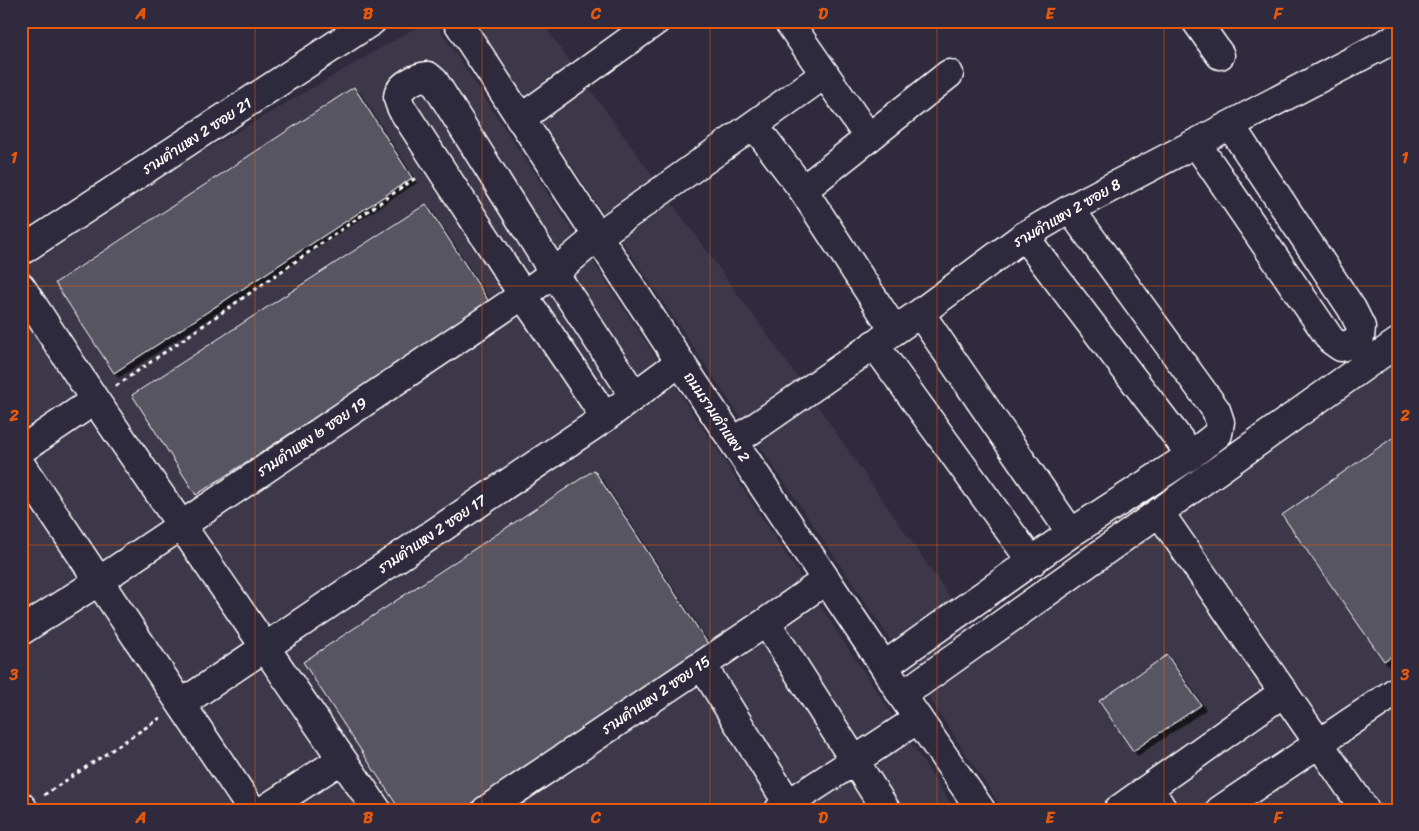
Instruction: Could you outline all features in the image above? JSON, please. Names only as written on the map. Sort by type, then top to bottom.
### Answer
[{"type":"street","name":"รามคำแหง 2 ซอย 21","points":[[21,251],[372,21]]},
{"type":"street","name":"ถนนรามคำแหง 2","points":[[457,21],[680,362],[901,694],[981,810]]},
{"type":"street","points":[[520,119],[656,21]]},
{"type":"street","points":[[788,21],[869,138]]},
{"type":"street","points":[[1196,21],[1220,55]]},
{"type":"street","name":"รามคำแหง 2 ซอย 8","points":[[734,442],[920,313],[1024,236],[1070,209],[1230,125],[1395,43]]},
{"type":"street","name":"รามคำแหง ๒ ซอย 19","points":[[21,632],[524,295],[554,273],[598,236],[825,74]]},
{"type":"street","points":[[803,190],[949,74]]},
{"type":"street","points":[[605,417],[402,109],[398,100],[399,91],[406,85],[421,77],[428,76],[434,81],[554,273],[634,395]]},
{"type":"street","points":[[754,125],[803,190],[884,337],[1032,562]]},
{"type":"street","points":[[1196,143],[1331,340],[1341,347],[1350,344],[1360,338],[1361,327],[1352,309],[1230,125]]},
{"type":"street","points":[[884,666],[1071,533],[1191,455],[1218,434],[1220,422],[1216,410],[1070,209]]},
{"type":"street","points":[[1024,236],[1191,455]]},
{"type":"street","points":[[21,287],[180,525],[377,810]]},
{"type":"street","points":[[920,313],[1071,533]]},
{"type":"street","points":[[901,694],[918,684],[1398,342]]},
{"type":"street","name":"รามคำแหง 2 ซอย 17","points":[[181,704],[605,417],[680,362]]},
{"type":"street","points":[[21,450],[95,400]]},
{"type":"street","points":[[21,465],[252,810]]},
{"type":"street","points":[[1159,512],[1366,810]]},
{"type":"street","name":"รามคำแหง 2 ซอย 15","points":[[486,810],[826,580]]},
{"type":"street","points":[[766,622],[886,810]]},
{"type":"street","points":[[702,665],[786,808],[918,718]]},
{"type":"street","points":[[1220,810],[1398,690]]},
{"type":"street","points":[[1118,810],[1156,799],[1284,692]]},
{"type":"street","points":[[264,810],[342,759]]},
{"type":"street","points":[[21,806],[24,810]]},
{"type":"path","points":[[95,400],[438,163]]},
{"type":"path","points":[[24,810],[181,704]]},
{"type":"shaded area","points":[[427,21],[434,21],[955,810],[21,810],[21,258]]},
{"type":"shaded area","points":[[474,21],[541,21],[799,379],[974,632],[1398,329],[1398,810],[1003,810]]},
{"type":"building","points":[[354,87],[412,178],[114,373],[55,283]]},
{"type":"building","points":[[426,204],[490,303],[196,495],[132,395]]},
{"type":"building","points":[[1398,434],[1398,652],[1384,661],[1282,515]]},
{"type":"building","points":[[594,470],[710,647],[463,810],[400,810],[303,662]]},
{"type":"building","points":[[1167,655],[1201,705],[1133,751],[1099,701]]}]
